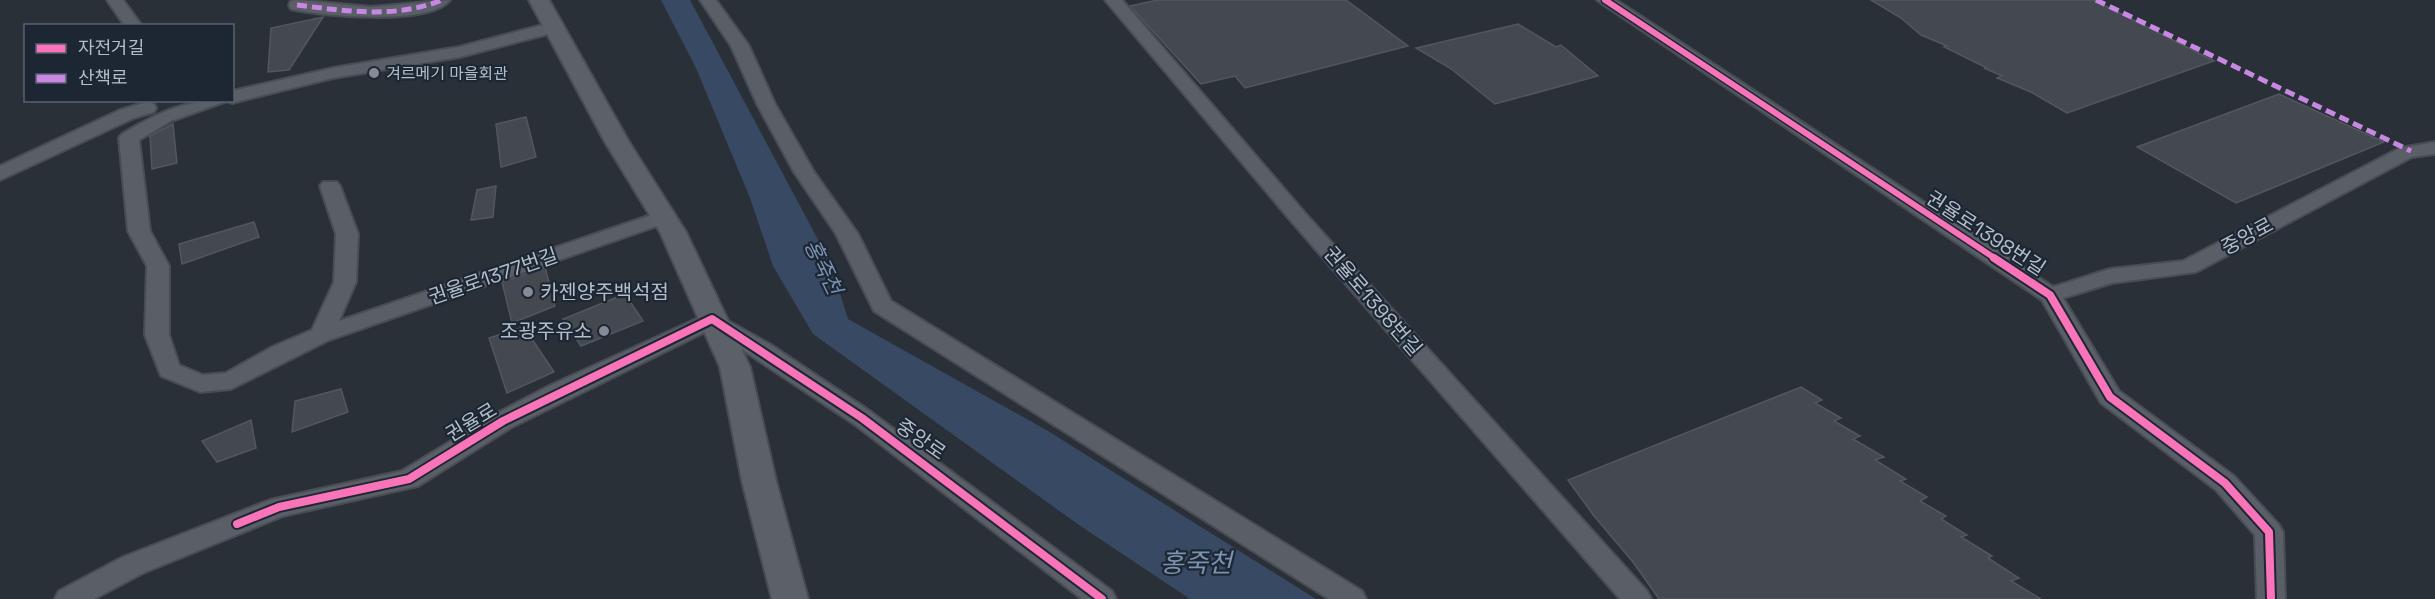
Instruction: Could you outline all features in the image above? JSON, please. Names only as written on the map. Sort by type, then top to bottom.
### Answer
[{"type":"main road","points":[[539,0],[617,142],[664,217],[697,282],[735,367],[759,481],[790,599]]},
{"type":"street","points":[[115,0],[133,24]]},
{"type":"street","points":[[297,5],[356,11],[401,10],[442,0]]},
{"type":"street","points":[[708,0],[740,46],[766,104],[804,172],[847,234],[882,306],[1352,599]]},
{"type":"street","name":"권율로1398번길","points":[[1113,0],[1298,217],[1637,599]]},
{"type":"street","name":"권율로1398번길","points":[[1605,0],[2050,294],[2110,397],[2225,483],[2269,532],[2271,599]]},
{"type":"street","points":[[234,97],[333,73],[460,52],[554,27]]},
{"type":"street","points":[[0,174],[127,114],[146,112],[164,117],[213,102]]},
{"type":"street","name":"권율로1377번길","points":[[146,112],[129,138],[139,231],[158,266],[157,335],[169,370],[200,384],[231,381],[280,353],[321,335],[664,217]]},
{"type":"street","name":"중앙로","points":[[2050,294],[2110,276],[2188,267],[2407,152],[2435,148]]},
{"type":"street","points":[[321,335],[345,282],[347,234],[330,186]]},
{"type":"street","name":"중앙로","points":[[712,319],[779,360],[949,478],[1102,599]]},
{"type":"street","name":"권율로","points":[[69,599],[133,565],[279,507],[409,479],[503,421],[558,392],[712,319]]},
{"type":"water","name":"홍죽천","points":[[661,0],[690,0],[830,262],[848,319],[1048,431],[1316,599],[1190,599],[1079,525],[813,334],[773,266],[750,198],[696,68]]},
{"type":"building","points":[[1158,0],[1346,0],[1408,46],[1245,88],[1235,76],[1201,84],[1130,6]]},
{"type":"building","points":[[1871,0],[2094,0],[2214,61],[2067,113],[2031,92],[1997,78],[2002,76],[1944,47],[1947,46],[1921,35],[1901,18]]},
{"type":"building","points":[[323,17],[289,70],[268,72],[271,28]]},
{"type":"building","points":[[1518,24],[1556,47],[1561,45],[1598,76],[1495,104],[1450,68],[1416,48]]},
{"type":"building","points":[[2279,94],[2384,142],[2236,203],[2137,147]]},
{"type":"building","points":[[526,117],[536,157],[501,167],[496,124]]},
{"type":"building","points":[[173,124],[177,163],[152,169],[150,136]]},
{"type":"building","points":[[496,186],[493,217],[471,220],[477,190]]},
{"type":"building","points":[[254,222],[259,237],[182,264],[179,244]]},
{"type":"building","name":"카젠양주백석점","points":[[545,267],[555,306],[512,323],[502,282]]},
{"type":"building","points":[[625,294],[643,321],[581,346],[563,319]]},
{"type":"building","points":[[524,327],[554,372],[507,393],[489,338]]},
{"type":"building","points":[[1801,387],[1822,400],[1815,403],[1841,418],[1834,421],[1860,436],[1853,439],[1884,457],[1875,460],[1906,479],[1900,481],[1927,497],[1920,501],[1946,516],[1941,519],[1967,535],[1961,537],[1992,556],[1988,558],[2019,578],[2011,581],[2041,599],[1659,599],[1633,562],[1594,516],[1568,480]]},
{"type":"building","points":[[341,389],[348,412],[292,432],[295,401]]},
{"type":"building","points":[[251,420],[256,448],[217,462],[202,441]]},
{"type":"marked path","points":[[297,5],[352,11],[390,12],[426,6],[442,0]]},
{"type":"marked path","points":[[2096,0],[2411,151]]},
{"type":"cycle path","points":[[1605,0],[2050,295],[2110,397],[2225,483],[2269,532],[2271,599]]},
{"type":"cycle path","points":[[237,524],[279,507],[409,479],[503,421],[558,392],[712,319],[813,384],[911,453],[1102,599]]},
{"type":"place","name":"겨르메기 마을회관","points":[[374,73]]},
{"type":"place","name":"카젠양주백석점","points":[[528,292]]},
{"type":"place","name":"조광주유소","points":[[604,331]]}]
